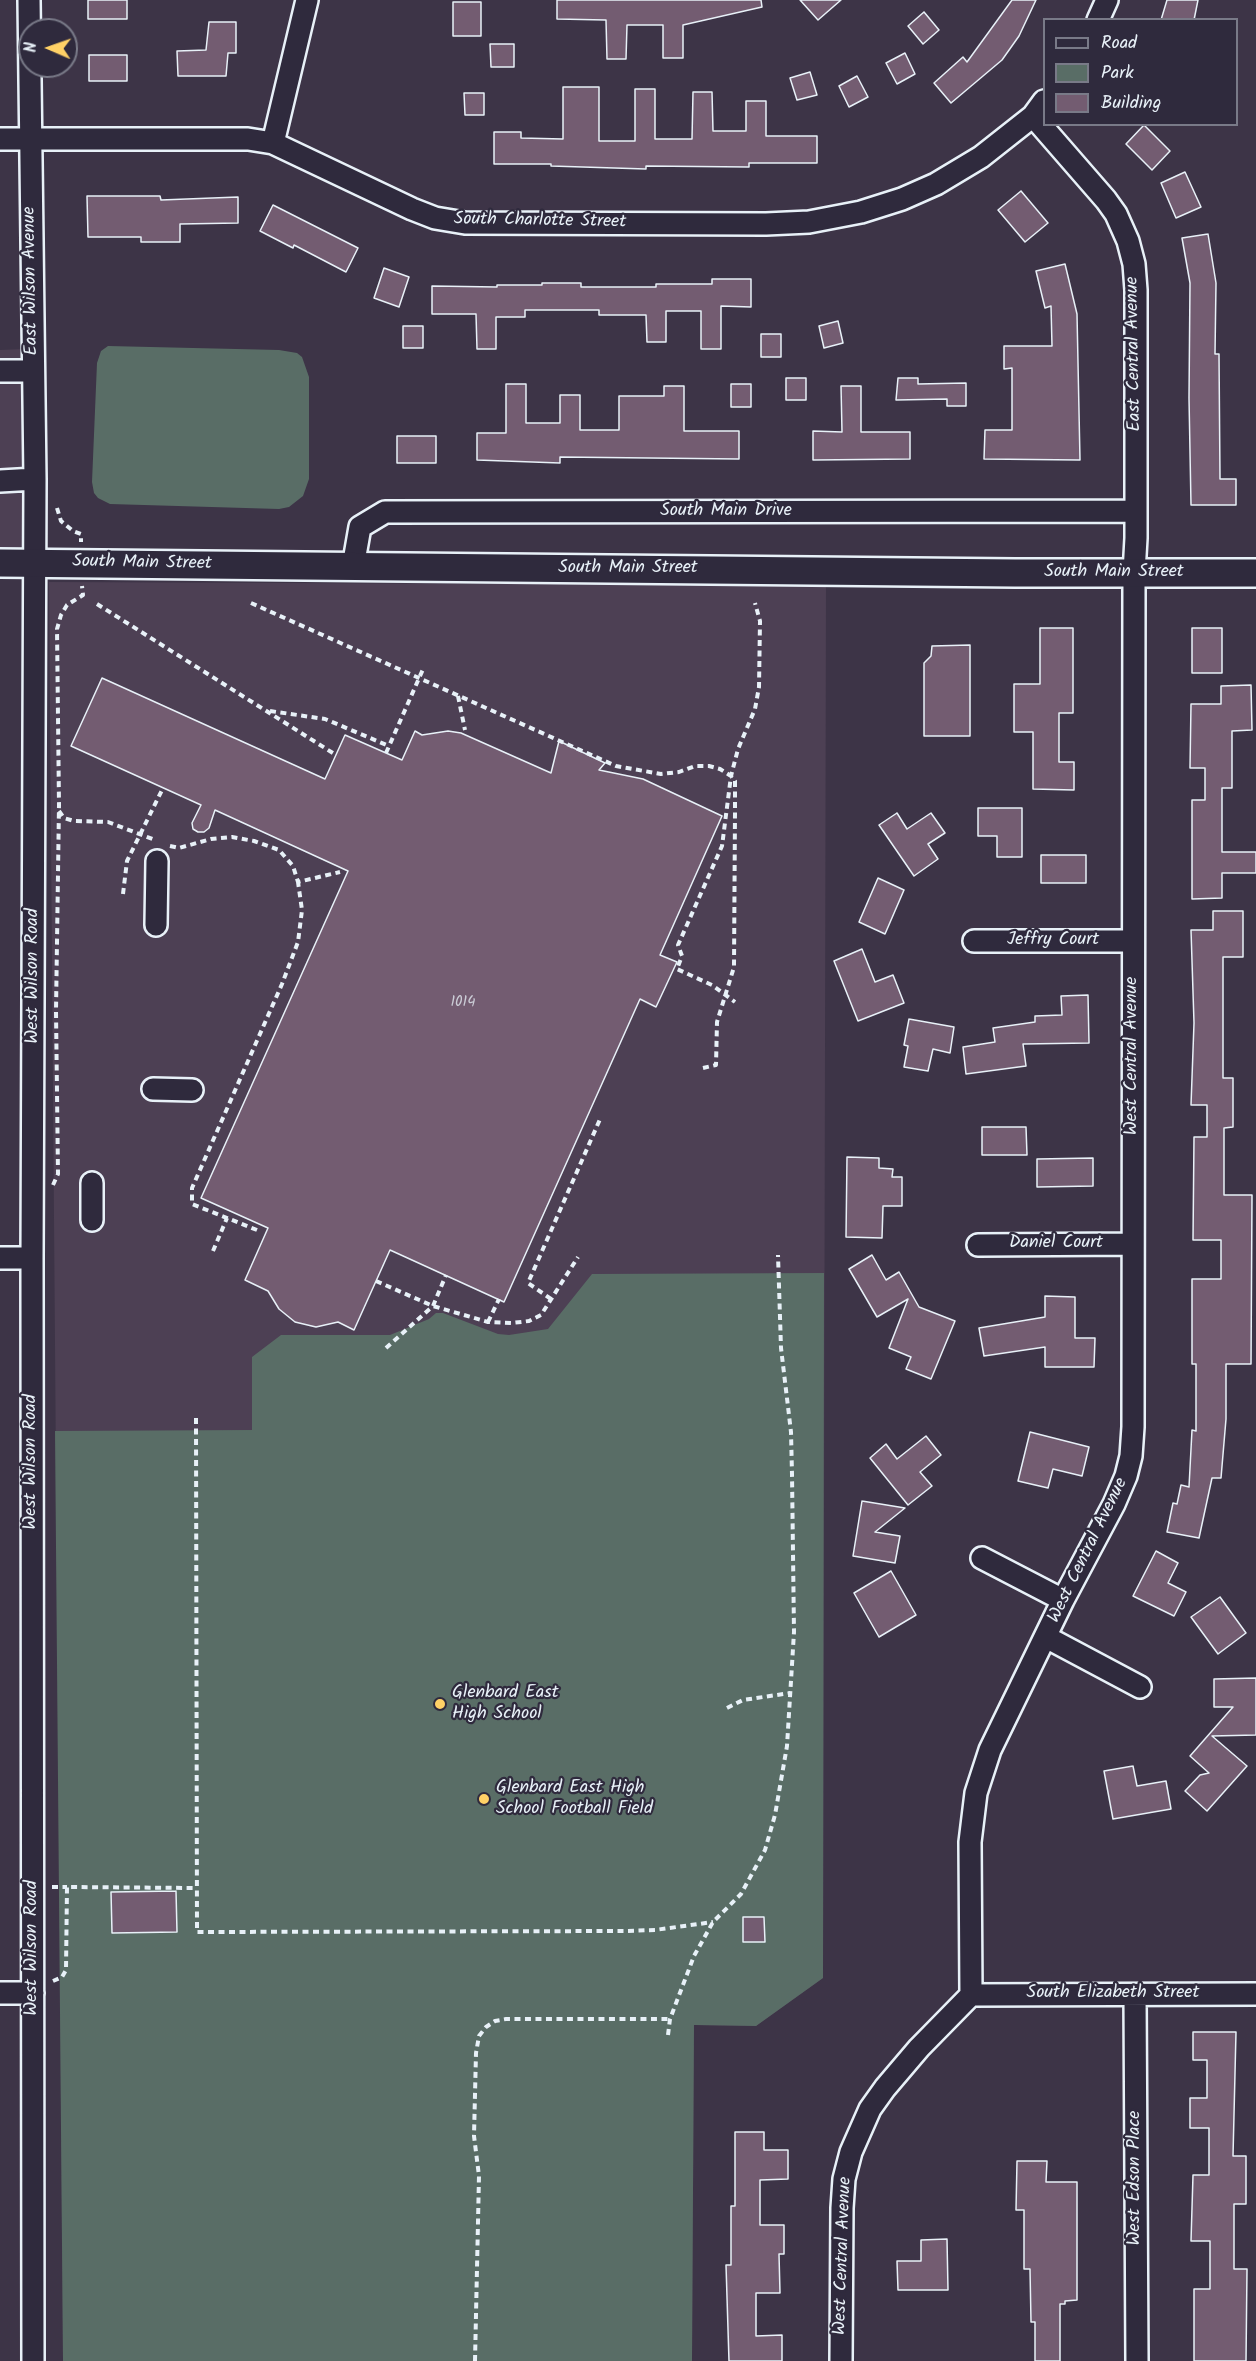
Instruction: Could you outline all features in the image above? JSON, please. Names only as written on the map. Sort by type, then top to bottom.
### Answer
[{"type":"main road","name":"South Main Street","points":[[0,563],[1256,573]]},
{"type":"street","name":"East Wilson Avenue","points":[[29,0],[34,563]]},
{"type":"street","points":[[273,143],[307,0]]},
{"type":"street","points":[[1099,18],[1107,0]]},
{"type":"street","name":"South Charlotte Street","points":[[0,139],[248,140],[273,143],[412,209],[450,221],[479,224],[766,224],[809,222],[861,212],[902,200],[962,169],[1039,109]]},
{"type":"street","name":"East Central Avenue","points":[[1052,126],[1116,214],[1128,242],[1134,264],[1136,290],[1134,573]]},
{"type":"street","points":[[0,371],[33,371]]},
{"type":"street","points":[[0,481],[35,479]]},
{"type":"street","name":"South Main Drive","points":[[353,567],[360,527],[385,512],[1136,511]]},
{"type":"street","name":"West Wilson Road","points":[[33,2361],[42,1988],[32,1258],[34,563]]},
{"type":"street","name":"West Central Avenue","points":[[841,2361],[844,2179],[857,2134],[870,2109],[885,2088],[919,2048],[971,1995],[970,1842],[976,1793],[990,1750],[1063,1600],[1114,1504],[1126,1476],[1131,1456],[1133,1427],[1134,573]]},
{"type":"street","points":[[156,925],[157,861]]},
{"type":"street","name":"Jeffry Court","points":[[974,941],[1133,941]]},
{"type":"street","points":[[153,1089],[192,1090]]},
{"type":"street","points":[[92,1183],[92,1220]]},
{"type":"street","name":"Daniel Court","points":[[978,1245],[1133,1244]]},
{"type":"street","points":[[0,1258],[32,1258]]},
{"type":"street","points":[[982,1558],[1063,1600]]},
{"type":"street","points":[[1046,1637],[1140,1687]]},
{"type":"street","points":[[0,1993],[42,1988]]},
{"type":"street","name":"South Elizabeth Street","points":[[971,1995],[1256,1994]]},
{"type":"street","name":"West Edson Place","points":[[1135,1995],[1137,2361]]},
{"type":"path","points":[[57,500],[57,512],[62,521],[73,531],[81,534]]},
{"type":"path","points":[[61,615],[68,605],[83,595]]},
{"type":"path","points":[[251,603],[616,766],[661,774],[679,772],[695,766],[710,766],[720,768],[731,776],[735,781],[734,967],[717,1022],[716,1065],[703,1068]]},
{"type":"path","points":[[735,1002],[712,985],[677,969],[682,956],[678,945],[722,846],[731,776],[738,749],[755,709],[759,687],[760,621],[755,603]]},
{"type":"path","points":[[97,604],[336,755]]},
{"type":"path","points":[[386,753],[424,667]]},
{"type":"path","points":[[458,696],[465,730]]},
{"type":"path","points":[[267,711],[325,719],[389,746]]},
{"type":"path","points":[[123,894],[126,861],[163,788]]},
{"type":"path","points":[[59,810],[64,818],[74,821],[108,822],[179,848],[211,839],[232,837],[254,841],[279,850],[293,866],[302,910],[298,942],[282,984],[192,1188],[192,1204],[257,1230]]},
{"type":"path","points":[[298,882],[340,872]]},
{"type":"path","points":[[551,1299],[528,1283],[602,1117]]},
{"type":"path","points":[[213,1251],[227,1218]]},
{"type":"path","points":[[668,2035],[670,2019],[694,1956],[713,1922],[741,1894],[765,1850],[788,1746],[794,1632],[792,1474],[791,1432],[782,1348],[778,1255]]},
{"type":"path","points":[[376,1281],[433,1306],[488,1323],[529,1321],[541,1315],[578,1257]]},
{"type":"path","points":[[386,1348],[433,1306],[446,1275]]},
{"type":"path","points":[[488,1323],[499,1299]]},
{"type":"path","points":[[196,1419],[196,1932],[626,1931],[655,1930],[713,1922]]},
{"type":"path","points":[[727,1708],[743,1700],[790,1693]]},
{"type":"path","points":[[50,1887],[196,1888]]},
{"type":"path","points":[[42,1988],[62,1977],[66,1970],[67,1887]]},
{"type":"path","points":[[475,2361],[479,2176],[474,2136],[476,2053],[479,2036],[495,2021],[506,2019],[670,2019]]},
{"type":"shaded area","points":[[26,349],[27,558],[0,558],[0,350]]},
{"type":"shaded area","name":"Glenbard East High School","points":[[49,582],[826,584],[823,1978],[756,2026],[694,2025],[692,2361],[63,2361]]},
{"type":"green space","points":[[108,346],[279,350],[297,353],[302,357],[309,377],[309,479],[303,496],[289,507],[279,509],[110,504],[98,498],[94,493],[92,482],[97,363],[101,351]]},
{"type":"green space","points":[[824,1273],[823,1978],[756,2026],[694,2025],[692,2361],[63,2361],[55,1431],[252,1430],[252,1357],[281,1335],[390,1335],[429,1319],[436,1313],[443,1313],[498,1334],[509,1335],[548,1329],[592,1274]]},
{"type":"building","points":[[88,0],[127,0],[127,19],[88,19]]},
{"type":"building","points":[[557,0],[761,0],[762,7],[683,25],[683,58],[663,58],[663,25],[627,25],[626,59],[607,59],[606,20],[557,19]]},
{"type":"building","points":[[800,0],[841,0],[818,20]]},
{"type":"building","points":[[1012,0],[1036,0],[1019,36],[1002,60],[951,103],[934,83],[963,57],[967,62]]},
{"type":"building","points":[[1167,0],[1198,0],[1194,18],[1162,18]]},
{"type":"building","points":[[453,2],[481,2],[481,36],[453,36]]},
{"type":"building","points":[[924,12],[939,30],[923,44],[908,26]]},
{"type":"building","points":[[209,22],[236,22],[236,53],[228,53],[226,76],[178,76],[177,51],[206,50]]},
{"type":"building","points":[[490,44],[514,44],[514,67],[491,67]]},
{"type":"building","points":[[905,53],[915,74],[897,84],[886,63]]},
{"type":"building","points":[[89,55],[127,55],[127,81],[89,81]]},
{"type":"building","points":[[810,72],[817,95],[797,100],[790,78]]},
{"type":"building","points":[[857,76],[868,97],[849,107],[839,86]]},
{"type":"building","points":[[563,87],[599,87],[599,141],[635,141],[635,89],[655,89],[655,139],[692,139],[693,92],[712,92],[713,131],[746,131],[746,101],[766,101],[766,136],[817,136],[817,163],[749,163],[749,167],[646,166],[646,169],[551,166],[551,164],[494,164],[494,132],[521,132],[521,138],[563,139]]},
{"type":"building","points":[[464,93],[484,93],[484,115],[465,115]]},
{"type":"building","points":[[1145,126],[1170,151],[1152,170],[1126,144]]},
{"type":"building","points":[[1185,172],[1201,207],[1176,218],[1161,183]]},
{"type":"building","points":[[1021,191],[1048,223],[1025,242],[998,210]]},
{"type":"building","points":[[87,196],[160,196],[161,200],[238,197],[238,223],[180,224],[180,242],[141,242],[141,237],[88,237]]},
{"type":"building","points":[[273,205],[358,248],[346,272],[294,245],[293,248],[260,231]]},
{"type":"building","points":[[1208,234],[1216,283],[1215,354],[1219,354],[1220,479],[1236,479],[1236,505],[1191,505],[1190,283],[1182,238]]},
{"type":"building","points":[[1065,264],[1077,314],[1080,460],[984,459],[985,430],[1012,430],[1012,368],[1004,369],[1004,346],[1052,346],[1051,306],[1045,308],[1036,271]]},
{"type":"building","points":[[384,268],[409,277],[399,307],[374,298]]},
{"type":"building","points":[[712,279],[751,279],[751,307],[721,306],[721,349],[701,349],[701,311],[666,311],[666,342],[647,342],[646,315],[599,315],[599,310],[525,310],[525,317],[496,317],[496,349],[477,349],[476,314],[432,314],[432,286],[497,287],[497,285],[581,283],[581,287],[656,287],[656,284],[712,284]]},
{"type":"building","points":[[838,321],[843,343],[824,348],[819,326]]},
{"type":"building","points":[[403,326],[423,326],[423,348],[403,348]]},
{"type":"building","points":[[761,334],[781,334],[781,357],[761,357]]},
{"type":"building","points":[[786,378],[806,378],[806,400],[786,400]]},
{"type":"building","points":[[898,378],[918,378],[918,384],[966,383],[966,406],[947,406],[947,399],[896,400]]},
{"type":"building","points":[[506,384],[526,384],[526,423],[560,423],[560,395],[580,395],[580,430],[619,430],[619,396],[664,396],[664,386],[684,386],[684,431],[739,431],[739,459],[560,457],[560,463],[477,460],[477,433],[506,433]]},
{"type":"building","points":[[731,384],[751,384],[751,407],[731,407]]},
{"type":"building","points":[[841,386],[861,386],[861,432],[910,432],[910,459],[813,460],[813,431],[842,432]]},
{"type":"building","points":[[397,436],[436,436],[436,463],[397,463]]},
{"type":"building","points":[[1040,628],[1073,628],[1073,713],[1059,713],[1059,762],[1074,762],[1074,790],[1033,789],[1033,732],[1014,732],[1014,684],[1040,684]]},
{"type":"building","points":[[1192,628],[1222,628],[1222,673],[1192,673]]},
{"type":"building","points":[[970,645],[970,736],[924,736],[924,663],[931,656],[932,646]]},
{"type":"building","points":[[102,678],[325,779],[345,735],[402,760],[415,731],[422,735],[448,731],[461,733],[551,773],[559,741],[605,763],[599,770],[643,779],[722,816],[660,955],[677,962],[656,1007],[640,999],[504,1302],[390,1250],[354,1330],[338,1322],[316,1327],[295,1322],[279,1309],[268,1291],[245,1280],[268,1228],[201,1198],[348,871],[215,810],[209,828],[204,832],[198,832],[193,829],[192,823],[201,805],[71,746]]},
{"type":"building","points":[[1251,685],[1252,730],[1232,731],[1232,788],[1222,788],[1222,852],[1256,852],[1256,873],[1222,873],[1222,898],[1192,899],[1192,800],[1205,800],[1205,768],[1190,768],[1191,704],[1221,704],[1221,686]]},
{"type":"building","points":[[978,808],[1022,808],[1022,857],[997,857],[997,836],[978,836]]},
{"type":"building","points":[[897,813],[907,829],[931,813],[945,833],[928,844],[938,859],[914,876],[879,825]]},
{"type":"building","points":[[1041,855],[1086,855],[1086,883],[1041,883]]},
{"type":"building","points":[[878,878],[904,890],[885,934],[859,922]]},
{"type":"building","points":[[1213,911],[1243,911],[1243,957],[1223,957],[1223,1078],[1233,1078],[1233,1127],[1224,1128],[1224,1195],[1252,1195],[1251,1364],[1226,1364],[1226,1419],[1221,1478],[1212,1478],[1199,1538],[1167,1532],[1173,1503],[1177,1504],[1181,1485],[1189,1487],[1192,1430],[1196,1431],[1196,1364],[1192,1364],[1192,1279],[1221,1279],[1221,1240],[1193,1240],[1194,1137],[1207,1137],[1207,1105],[1191,1105],[1194,1023],[1191,930],[1213,930]]},
{"type":"building","points":[[862,949],[875,982],[893,975],[904,1003],[858,1021],[834,961]]},
{"type":"building","points":[[1088,995],[1089,1043],[1023,1044],[1026,1066],[966,1074],[963,1047],[995,1042],[993,1028],[1035,1022],[1035,1016],[1062,1015],[1061,996]]},
{"type":"building","points":[[909,1019],[954,1027],[950,1053],[933,1049],[928,1071],[904,1067],[908,1046],[904,1045]]},
{"type":"building","points":[[982,1127],[1026,1127],[1027,1155],[982,1155]]},
{"type":"building","points":[[847,1157],[879,1158],[879,1168],[893,1169],[892,1177],[902,1177],[902,1206],[883,1206],[882,1238],[846,1237]]},
{"type":"building","points":[[1093,1158],[1093,1186],[1037,1187],[1037,1159]]},
{"type":"building","points":[[872,1255],[886,1280],[899,1272],[919,1307],[955,1321],[931,1379],[906,1369],[911,1357],[889,1348],[908,1299],[877,1317],[849,1269]]},
{"type":"building","points":[[1045,1296],[1075,1297],[1075,1338],[1095,1338],[1094,1367],[1045,1367],[1045,1347],[984,1356],[979,1328],[1045,1317]]},
{"type":"building","points":[[1030,1432],[1089,1447],[1082,1476],[1053,1469],[1048,1488],[1018,1481]]},
{"type":"building","points":[[926,1436],[941,1455],[920,1472],[932,1486],[908,1505],[870,1458],[886,1444],[897,1459]]},
{"type":"building","points":[[862,1501],[905,1508],[875,1532],[900,1536],[895,1563],[853,1556]]},
{"type":"building","points":[[1156,1551],[1178,1563],[1168,1583],[1186,1592],[1174,1616],[1133,1596]]},
{"type":"building","points":[[891,1571],[916,1615],[879,1637],[854,1593]]},
{"type":"building","points":[[1220,1597],[1246,1633],[1218,1654],[1191,1617]]},
{"type":"building","points":[[1256,1678],[1256,1735],[1212,1736],[1247,1766],[1207,1811],[1185,1791],[1200,1775],[1209,1773],[1190,1756],[1233,1707],[1214,1707],[1214,1679]]},
{"type":"building","points":[[1133,1766],[1137,1786],[1166,1781],[1171,1809],[1113,1819],[1104,1771]]},
{"type":"building","points":[[176,1891],[177,1932],[112,1933],[111,1892]]},
{"type":"building","points":[[743,1917],[764,1917],[765,1942],[743,1942]]},
{"type":"building","points":[[1193,2032],[1236,2032],[1233,2156],[1246,2156],[1246,2204],[1234,2204],[1234,2269],[1247,2269],[1246,2361],[1194,2361],[1194,2289],[1210,2289],[1210,2241],[1191,2241],[1193,2175],[1209,2175],[1209,2128],[1190,2128],[1190,2098],[1207,2098],[1207,2060],[1193,2060]]},
{"type":"building","points":[[735,2132],[764,2132],[764,2150],[788,2150],[788,2179],[760,2180],[760,2225],[784,2225],[784,2254],[779,2254],[780,2293],[756,2293],[756,2336],[782,2335],[782,2361],[729,2361],[726,2265],[731,2265],[731,2206],[735,2206]]},
{"type":"building","points":[[1017,2161],[1047,2161],[1046,2182],[1077,2182],[1077,2300],[1060,2304],[1060,2361],[1035,2361],[1035,2322],[1031,2322],[1030,2269],[1024,2269],[1024,2210],[1016,2210]]},
{"type":"building","points":[[947,2239],[948,2290],[898,2290],[897,2261],[921,2261],[921,2240]]},
{"type":"place","name":"Glenbard East High School","points":[[440,1704]]},
{"type":"place","name":"Glenbard East High School Football Field","points":[[484,1799]]}]
